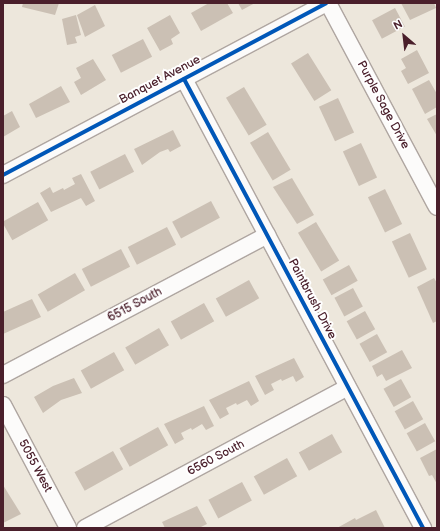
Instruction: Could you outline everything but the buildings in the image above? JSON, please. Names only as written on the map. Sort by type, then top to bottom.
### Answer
[{"type":"street","name":"Banquet Avenue","points":[[3,175],[327,3]]},
{"type":"street","name":"Purple Sage Drive","points":[[327,3],[437,207]]},
{"type":"street","name":"Paintbrush Drive","points":[[184,79],[423,528]]},
{"type":"street","name":"6515 South","points":[[3,375],[267,235]]},
{"type":"street","name":"6560 South","points":[[85,528],[348,387]]},
{"type":"street","name":"5055 West","points":[[3,405],[68,528]]},
{"type":"cycle path","points":[[3,175],[326,3]]},
{"type":"cycle path","points":[[184,79],[423,528]]}]
